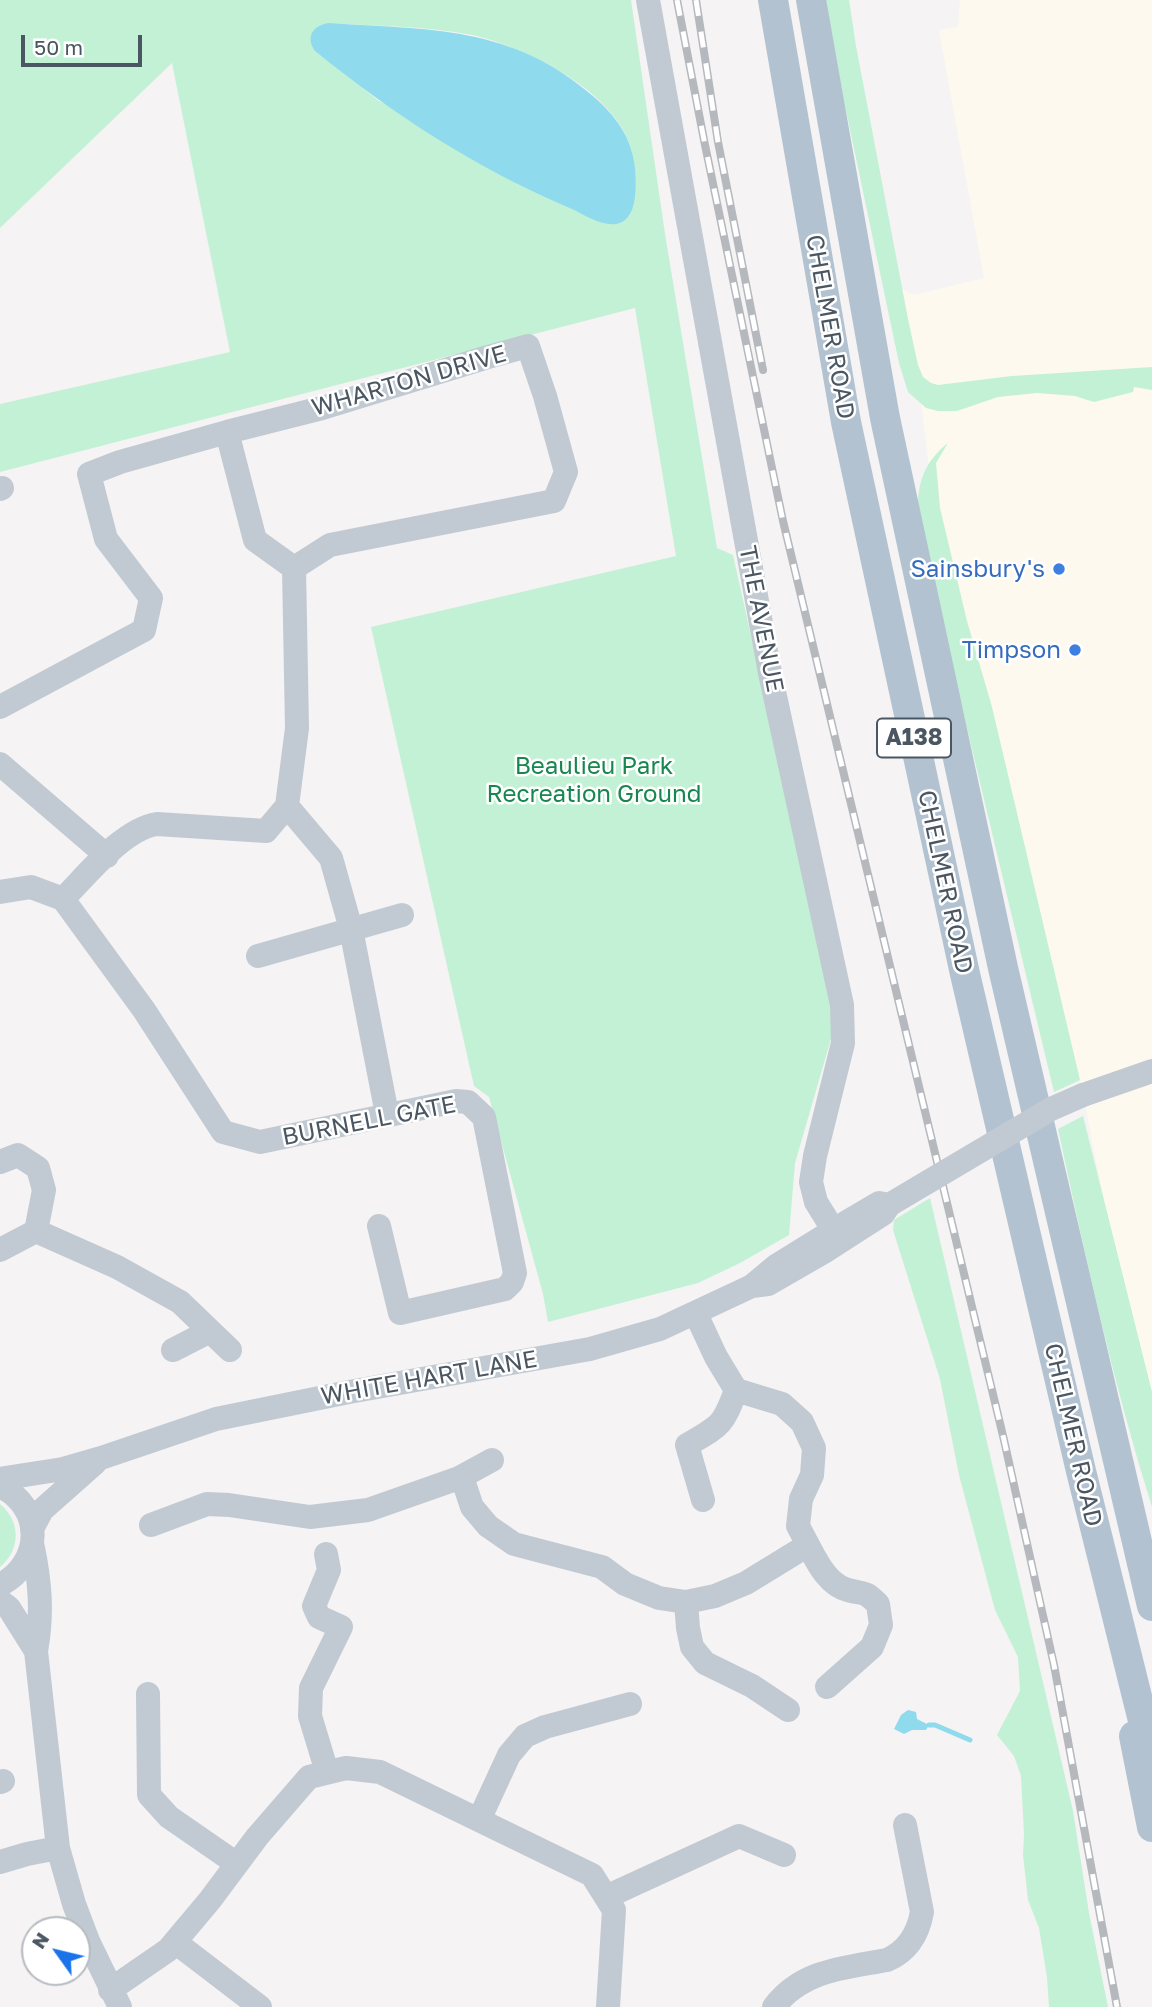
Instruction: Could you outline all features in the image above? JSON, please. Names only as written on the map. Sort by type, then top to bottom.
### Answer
[{"type":"main road","name":"CHELMER ROAD","points":[[773,0],[849,436],[965,974],[1081,1472],[1152,1757]]},
{"type":"main road","name":"CHELMER ROAD","points":[[811,0],[885,418],[1003,968],[1152,1606]]},
{"type":"main road","name":"A138","points":[[1110,1429],[1152,1546]]},
{"type":"main road","points":[[1081,1472],[1152,1827]]},
{"type":"street","name":"THE AVENUE","points":[[648,0],[770,673],[842,1005],[843,1043],[811,1182],[816,1202],[834,1231]]},
{"type":"street","name":"WHARTON DRIVE","points":[[227,432],[322,408],[528,346],[566,472],[554,501],[330,545],[294,568]]},
{"type":"street","points":[[0,707],[144,630],[151,598],[106,539],[89,474],[120,462],[227,432],[255,540],[294,568],[297,728],[287,806],[266,831],[157,824],[148,826],[130,834],[63,899],[31,887],[0,892]]},
{"type":"street","points":[[0,764],[107,856]]},
{"type":"street","points":[[287,806],[331,858],[351,929],[387,1114]]},
{"type":"street","name":"BURNELL GATE","points":[[63,899],[145,1010],[223,1132],[260,1142],[456,1101],[468,1102],[484,1117],[515,1273],[512,1282],[505,1289],[400,1313],[379,1226]]},
{"type":"street","points":[[258,956],[402,915]]},
{"type":"street","name":"WHITE HART LANE","points":[[752,1286],[768,1284],[827,1250],[883,1214],[889,1205],[1051,1109],[1152,1071]]},
{"type":"street","points":[[0,1162],[18,1155],[38,1168],[44,1190],[36,1231]]},
{"type":"street","name":"WHITE HART LANE","points":[[0,1479],[63,1469],[216,1419],[590,1349],[660,1329],[752,1286],[776,1266],[879,1203],[889,1205]]},
{"type":"street","points":[[0,1250],[36,1231]]},
{"type":"street","points":[[36,1231],[117,1266],[180,1302],[230,1350]]},
{"type":"street","points":[[696,1314],[716,1357],[736,1390],[782,1404],[802,1422],[814,1448],[812,1475],[801,1499],[798,1525],[830,1580],[847,1590],[865,1592],[878,1604],[881,1625],[872,1647],[827,1687]]},
{"type":"street","points":[[173,1350],[210,1331]]},
{"type":"street","points":[[703,1500],[687,1445],[720,1425],[736,1390]]},
{"type":"street","name":"WHITE HART LANE","points":[[0,1586],[13,1578],[23,1566],[42,1510],[101,1458]]},
{"type":"street","points":[[150,1525],[206,1504],[310,1517],[368,1510],[459,1478],[492,1460]]},
{"type":"street","points":[[459,1478],[464,1483],[472,1507],[480,1517],[514,1544],[602,1567],[625,1584],[659,1598],[686,1602],[715,1597],[746,1583],[808,1545]]},
{"type":"street","points":[[0,1486],[9,1490],[28,1513],[38,1571],[41,1625],[36,1651],[58,1848],[74,1904],[115,1999],[175,1942],[257,1837],[309,1777],[346,1768],[380,1772],[592,1875],[614,1910],[608,2007]]},
{"type":"street","points":[[326,1554],[329,1570],[314,1606],[319,1617],[341,1628],[311,1688],[310,1716],[327,1772]]},
{"type":"street","points":[[0,1601],[9,1608],[36,1651]]},
{"type":"street","points":[[686,1602],[692,1647],[705,1663],[752,1686],[789,1710]]},
{"type":"street","points":[[148,1694],[149,1796],[169,1817],[237,1864]]},
{"type":"street","points":[[480,1820],[509,1755],[525,1736],[545,1727],[629,1704]]},
{"type":"street","points":[[774,2007],[793,1986],[806,1979],[830,1971],[887,1960],[897,1955],[914,1937],[922,1912],[905,1825]]},
{"type":"street","points":[[606,1897],[739,1836],[784,1855]]},
{"type":"street","points":[[0,1862],[58,1848]]},
{"type":"street","points":[[175,1942],[260,2007]]},
{"type":"shaded area","points":[[960,0],[1152,0],[1152,1443],[1080,1080],[931,484],[919,387],[902,289],[914,295],[984,278],[939,30],[958,27]]},
{"type":"green space","name":"Beaulieu Park Recreation Ground","points":[[0,0],[631,0],[665,234],[717,548],[733,555],[830,991],[833,1032],[795,1163],[789,1235],[698,1283],[548,1322],[543,1294],[489,1097],[474,1086],[371,627],[676,556],[635,308],[0,472],[0,404],[230,352],[172,63],[0,228]],"holes":[[[329,23],[418,28],[472,35],[516,49],[563,73],[604,105],[619,123],[629,143],[635,179],[629,216],[379,101],[315,51]]]},
{"type":"green space","points":[[825,0],[849,0],[908,319],[923,377],[938,385],[1012,376],[1152,367],[1152,390],[1134,387],[1133,392],[1094,402],[1075,396],[1037,393],[998,397],[957,411],[926,408],[908,392],[899,363]]},
{"type":"green space","points":[[948,443],[936,463],[940,508],[967,621],[992,707],[1080,1080],[1054,1092],[944,632],[918,502],[920,484],[926,469],[935,455]]},
{"type":"green space","points":[[1083,1116],[1152,1392],[1152,1507],[1112,1366],[1058,1129]]},
{"type":"green space","points":[[930,1198],[1073,1811],[1089,1913],[1108,2007],[1049,2007],[1039,1928],[1028,1900],[1023,1855],[1021,1776],[1014,1756],[997,1735],[1020,1691],[1018,1657],[995,1610],[959,1475],[940,1379],[893,1230],[894,1220]]},
{"type":"green space","points":[[0,1504],[12,1519],[16,1536],[12,1552],[0,1567]]},
{"type":"water","points":[[329,23],[401,27],[469,36],[532,56],[563,73],[602,104],[627,137],[635,174],[635,198],[631,212],[622,222],[616,224],[596,221],[503,176],[406,119],[315,51],[311,41],[312,32]]},
{"type":"water","points":[[908,1710],[916,1712],[917,1719],[929,1725],[926,1730],[912,1730],[904,1734],[894,1729],[901,1715]]},
{"type":"waterway","points":[[929,1725],[970,1740]]},
{"type":"railway","points":[[677,0],[783,521],[1004,1440],[1054,1665],[1117,2007]]},
{"type":"railway","points":[[696,0],[718,142],[763,370]]},
{"type":"place","name":"Sainsbury's","points":[[1059,569]]},
{"type":"place","name":"Timpson","points":[[1075,650]]}]
